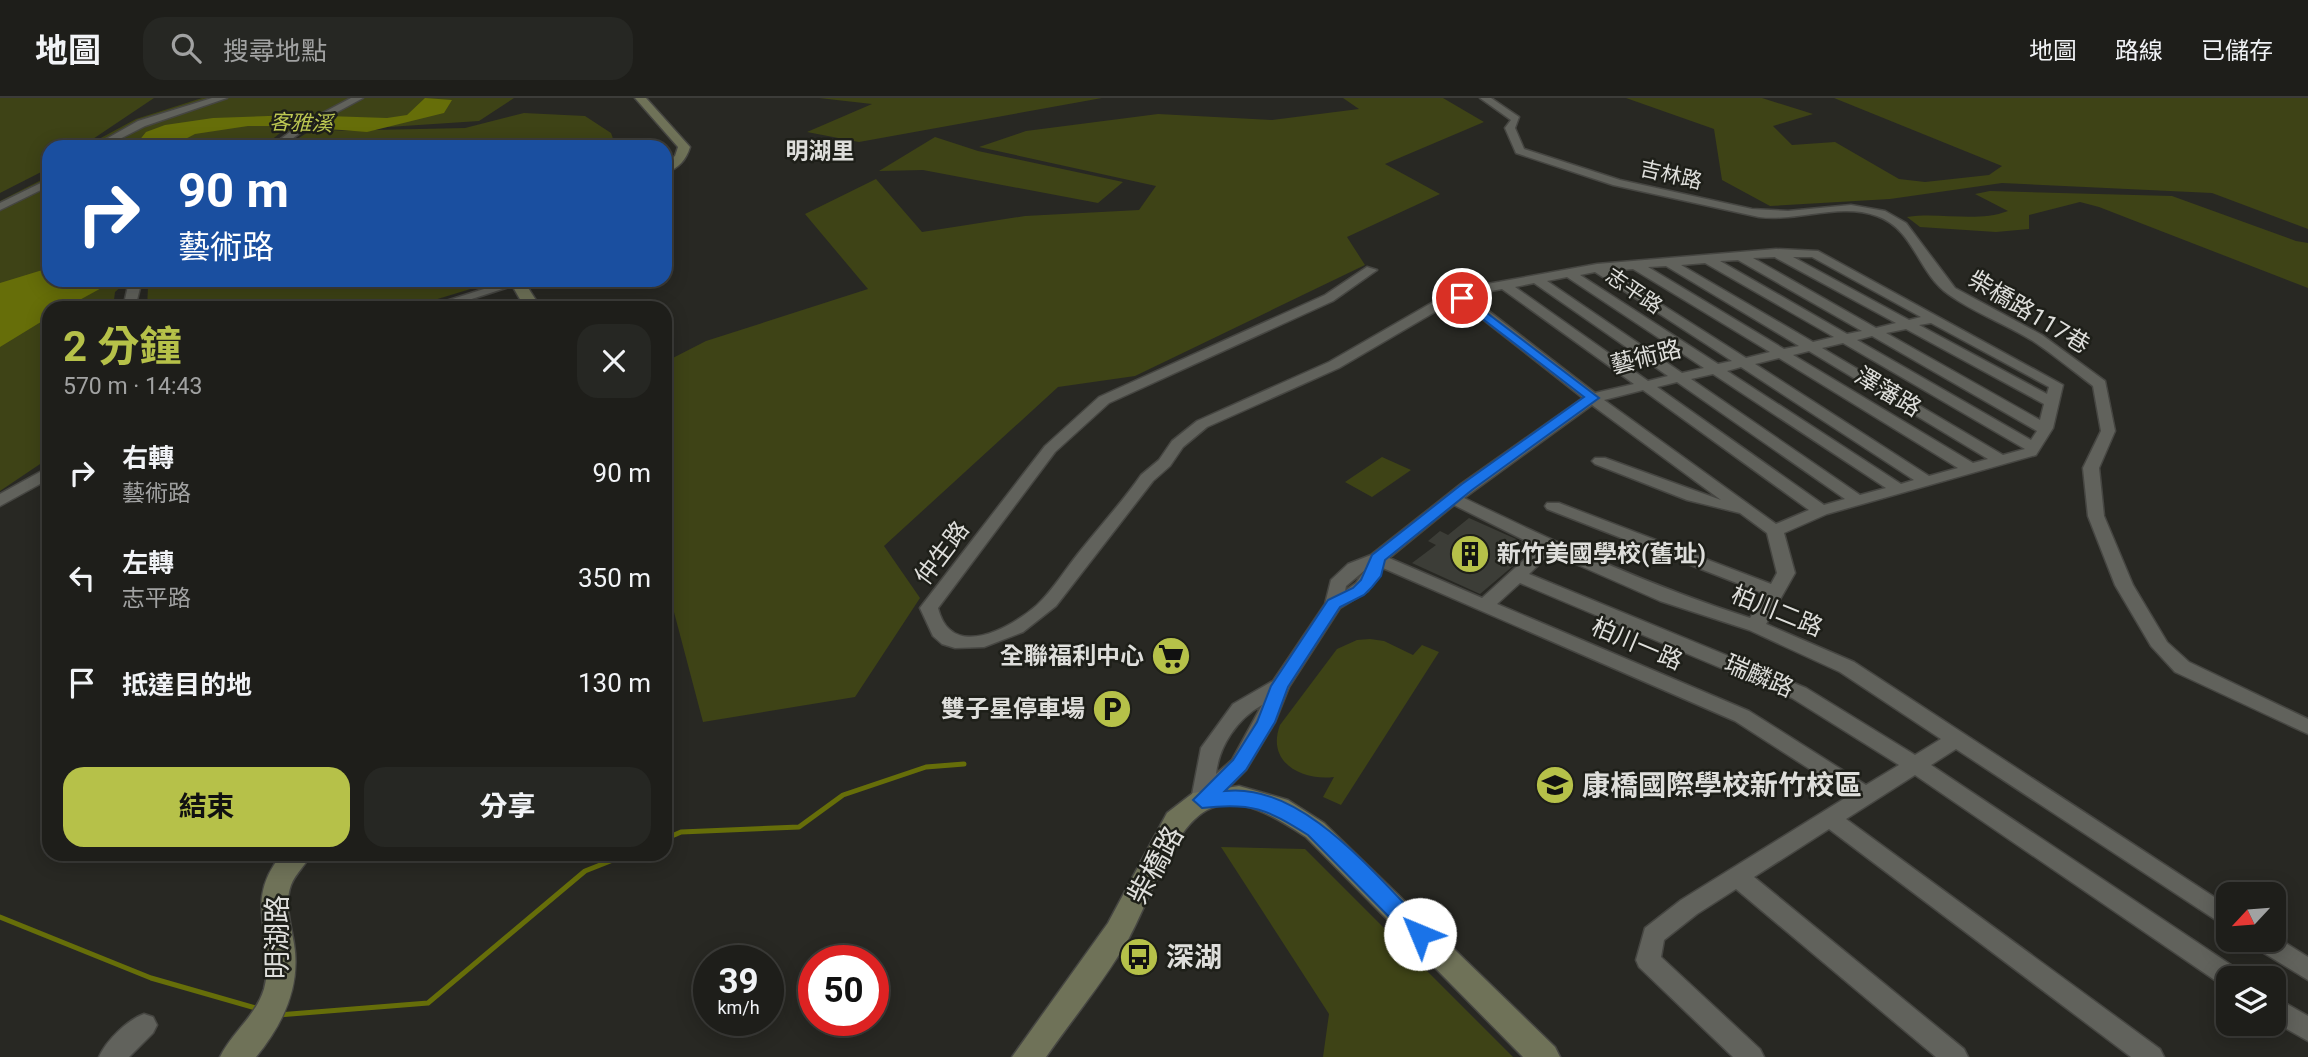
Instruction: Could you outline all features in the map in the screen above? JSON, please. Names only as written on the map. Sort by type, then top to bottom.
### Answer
[{"type":"street","points":[[109,140],[127,130],[222,98]]},
{"type":"street","points":[[285,140],[301,128],[358,98]]},
{"type":"street","points":[[640,98],[684,147],[681,158],[672,164]]},
{"type":"street","name":"吉林路","points":[[1485,98],[1516,119],[1510,128],[1520,151],[1561,167],[1661,194],[1773,216],[1845,209],[1867,210],[1891,218]]},
{"type":"street","points":[[0,207],[42,186]]},
{"type":"street","name":"柴橋路117巷","points":[[1891,218],[1896,220],[1939,281],[1951,291],[2037,338],[2100,384],[2108,431],[2091,468],[2096,516],[2124,584],[2160,646],[2182,667],[2308,727]]},
{"type":"street","points":[[1776,253],[2051,402]]},
{"type":"street","name":"志平路","points":[[1458,293],[1597,268],[1776,253],[1814,254],[1934,318]]},
{"type":"street","points":[[1740,256],[2045,429]]},
{"type":"street","points":[[1707,258],[1845,338]]},
{"type":"street","points":[[1667,261],[2003,462]]},
{"type":"street","name":"志平路","points":[[1634,264],[1781,353]]},
{"type":"street","points":[[1597,268],[1927,481]]},
{"type":"street","name":"仲生路","points":[[1371,270],[1329,298],[1104,400],[1050,449],[948,580],[929,608],[932,624],[940,634],[951,642],[968,643],[992,639],[1016,627],[1043,608],[1147,478],[1165,463],[1177,444],[1202,424],[1334,365],[1458,293]]},
{"type":"street","name":"志平路","points":[[1567,272],[1713,368]]},
{"type":"street","points":[[1535,278],[1857,500]]},
{"type":"street","points":[[1503,284],[1821,511]]},
{"type":"street","points":[[453,301],[498,287]]},
{"type":"street","points":[[1458,293],[1592,398],[1775,531],[1786,573],[1755,626]]},
{"type":"street","points":[[1775,531],[1821,511],[1897,488],[2003,462],[2035,448],[2045,429],[2056,385],[1934,318]]},
{"type":"street","name":"藝術路","points":[[1202,800],[1239,765],[1265,722],[1280,686],[1334,604],[1359,591],[1367,583],[1373,576],[1377,559],[1592,398],[1934,318]]},
{"type":"street","name":"澤藩路","points":[[1845,338],[2035,448]]},
{"type":"street","name":"澤藩路","points":[[1781,353],[1973,470]]},
{"type":"street","points":[[1713,368],[1897,488]]},
{"type":"street","points":[[1600,461],[1693,497],[1734,509],[1745,509]]},
{"type":"street","points":[[0,501],[42,476]]},
{"type":"street","name":"柏川二路","points":[[1454,499],[1666,597],[1755,626],[1847,667],[1954,740]]},
{"type":"street","points":[[1553,506],[1776,592]]},
{"type":"street","points":[[1484,606],[1549,545]]},
{"type":"street","name":"柏川一路","points":[[1377,559],[1742,716],[1867,796]]},
{"type":"street","name":"瑞麟路","points":[[1517,575],[1799,693],[1914,764],[2216,968]]},
{"type":"street","name":"藝術路","points":[[1202,800],[1208,753],[1240,709],[1280,686]]},
{"type":"street","points":[[1751,1057],[1648,960],[1653,935],[1689,907],[1954,740],[2216,910]]},
{"type":"street","points":[[1202,800],[1239,796],[1279,807],[1315,830],[1544,1057]]},
{"type":"street","name":"柴橋路","points":[[1028,1057],[1118,931],[1176,820],[1202,800]]},
{"type":"street","points":[[1831,819],[2151,1057]]},
{"type":"street","name":"明湖路","points":[[236,1057],[259,1029],[280,982],[281,948],[272,913],[276,884],[293,861]]},
{"type":"street","points":[[1738,877],[1955,1057]]},
{"type":"street","points":[[2280,952],[2308,970]]},
{"type":"street","points":[[2286,1016],[2308,1030]]},
{"type":"street","points":[[112,1057],[144,1025]]},
{"type":"shaded area","points":[[0,98],[154,98],[91,140],[42,140],[42,172],[0,193]]},
{"type":"shaded area","points":[[202,98],[514,98],[479,121],[328,131],[465,128],[524,113],[585,116],[611,133],[614,140],[295,140],[310,131],[280,133],[272,140],[97,140],[136,119]]},
{"type":"shaded area","points":[[819,98],[1102,98],[859,142],[807,132],[872,104]]},
{"type":"shaded area","points":[[1343,98],[1443,98],[1484,122],[1385,164],[1440,194],[1347,237],[1365,265],[1135,376],[1058,387],[884,546],[920,598],[855,697],[703,722],[672,605],[672,358],[706,341],[868,289],[805,214],[876,179],[922,232],[1025,216],[1139,210],[1156,186],[979,147],[1026,131],[1158,114],[1272,120],[1359,109]]},
{"type":"shaded area","points":[[1626,98],[1762,98],[1813,114],[1773,126],[1792,145],[1835,142],[1899,179],[1925,182],[1989,175],[2002,166],[1834,98],[2308,98],[2308,229],[2212,193],[2002,183],[1890,199],[1770,206],[1722,180],[1714,129]]},
{"type":"shaded area","points":[[935,137],[978,151],[1123,182],[1098,203],[923,170],[879,171]]},
{"type":"shaded area","points":[[42,180],[42,287],[121,287],[115,292],[114,301],[42,301],[42,463],[0,491],[0,201]]},
{"type":"shaded area","points":[[1990,191],[2172,196],[2308,243],[2308,288],[2080,202],[2029,215],[2029,229],[1996,232],[1920,227],[1907,217],[1971,217],[2008,211],[1975,194]]},
{"type":"shaded area","points":[[148,287],[477,287],[431,301],[147,301]]},
{"type":"shaded area","points":[[1382,457],[1411,470],[1372,497],[1345,482]]},
{"type":"shaded area","points":[[1357,640],[1384,641],[1413,655],[1422,645],[1439,652],[1341,805],[1323,797],[1334,777],[1310,776],[1289,766],[1282,759],[1277,738],[1280,725],[1337,649]]},
{"type":"shaded area","points":[[1221,847],[1305,849],[1513,1057],[1323,1057],[1329,1014]]},
{"type":"water","name":"客雅溪","points":[[425,98],[452,100],[444,113],[367,132],[291,126],[248,126],[195,134],[183,140],[140,140],[146,132],[165,125],[213,118],[297,115],[387,118],[407,115]]},
{"type":"water","points":[[42,270],[42,287],[103,287],[78,301],[42,301],[42,321],[0,347],[0,283]]},
{"type":"building","name":"新竹美國學校(舊址)","points":[[1469,518],[1527,544],[1505,563],[1513,566],[1480,594],[1412,563],[1436,545],[1428,541],[1440,531],[1448,535]]},
{"type":"waterway","points":[[672,836],[681,832],[799,827],[843,795],[926,767],[964,764]]},
{"type":"waterway","points":[[278,1015],[428,1003],[585,871],[610,861]]},
{"type":"waterway","points":[[0,917],[151,978],[259,1009]]},
{"type":"place","name":"新竹美國學校(舊址)","points":[[1470,554]]},
{"type":"place","name":"全聯福利中心","points":[[1171,656]]},
{"type":"place","name":"雙子星停車場","points":[[1112,709]]},
{"type":"place","name":"康橋國際學校新竹校區","points":[[1555,785]]},
{"type":"place","name":"深湖","points":[[1139,957]]},
{"type":"district","name":"明湖里","points":[[820,151]]},
{"type":"route","points":[[1420,934],[1315,830],[1297,818],[1279,807],[1239,796],[1202,800],[1239,765],[1265,722],[1280,686],[1334,604],[1359,591],[1367,583],[1373,576],[1377,559],[1467,487],[1592,398],[1462,298]]}]
